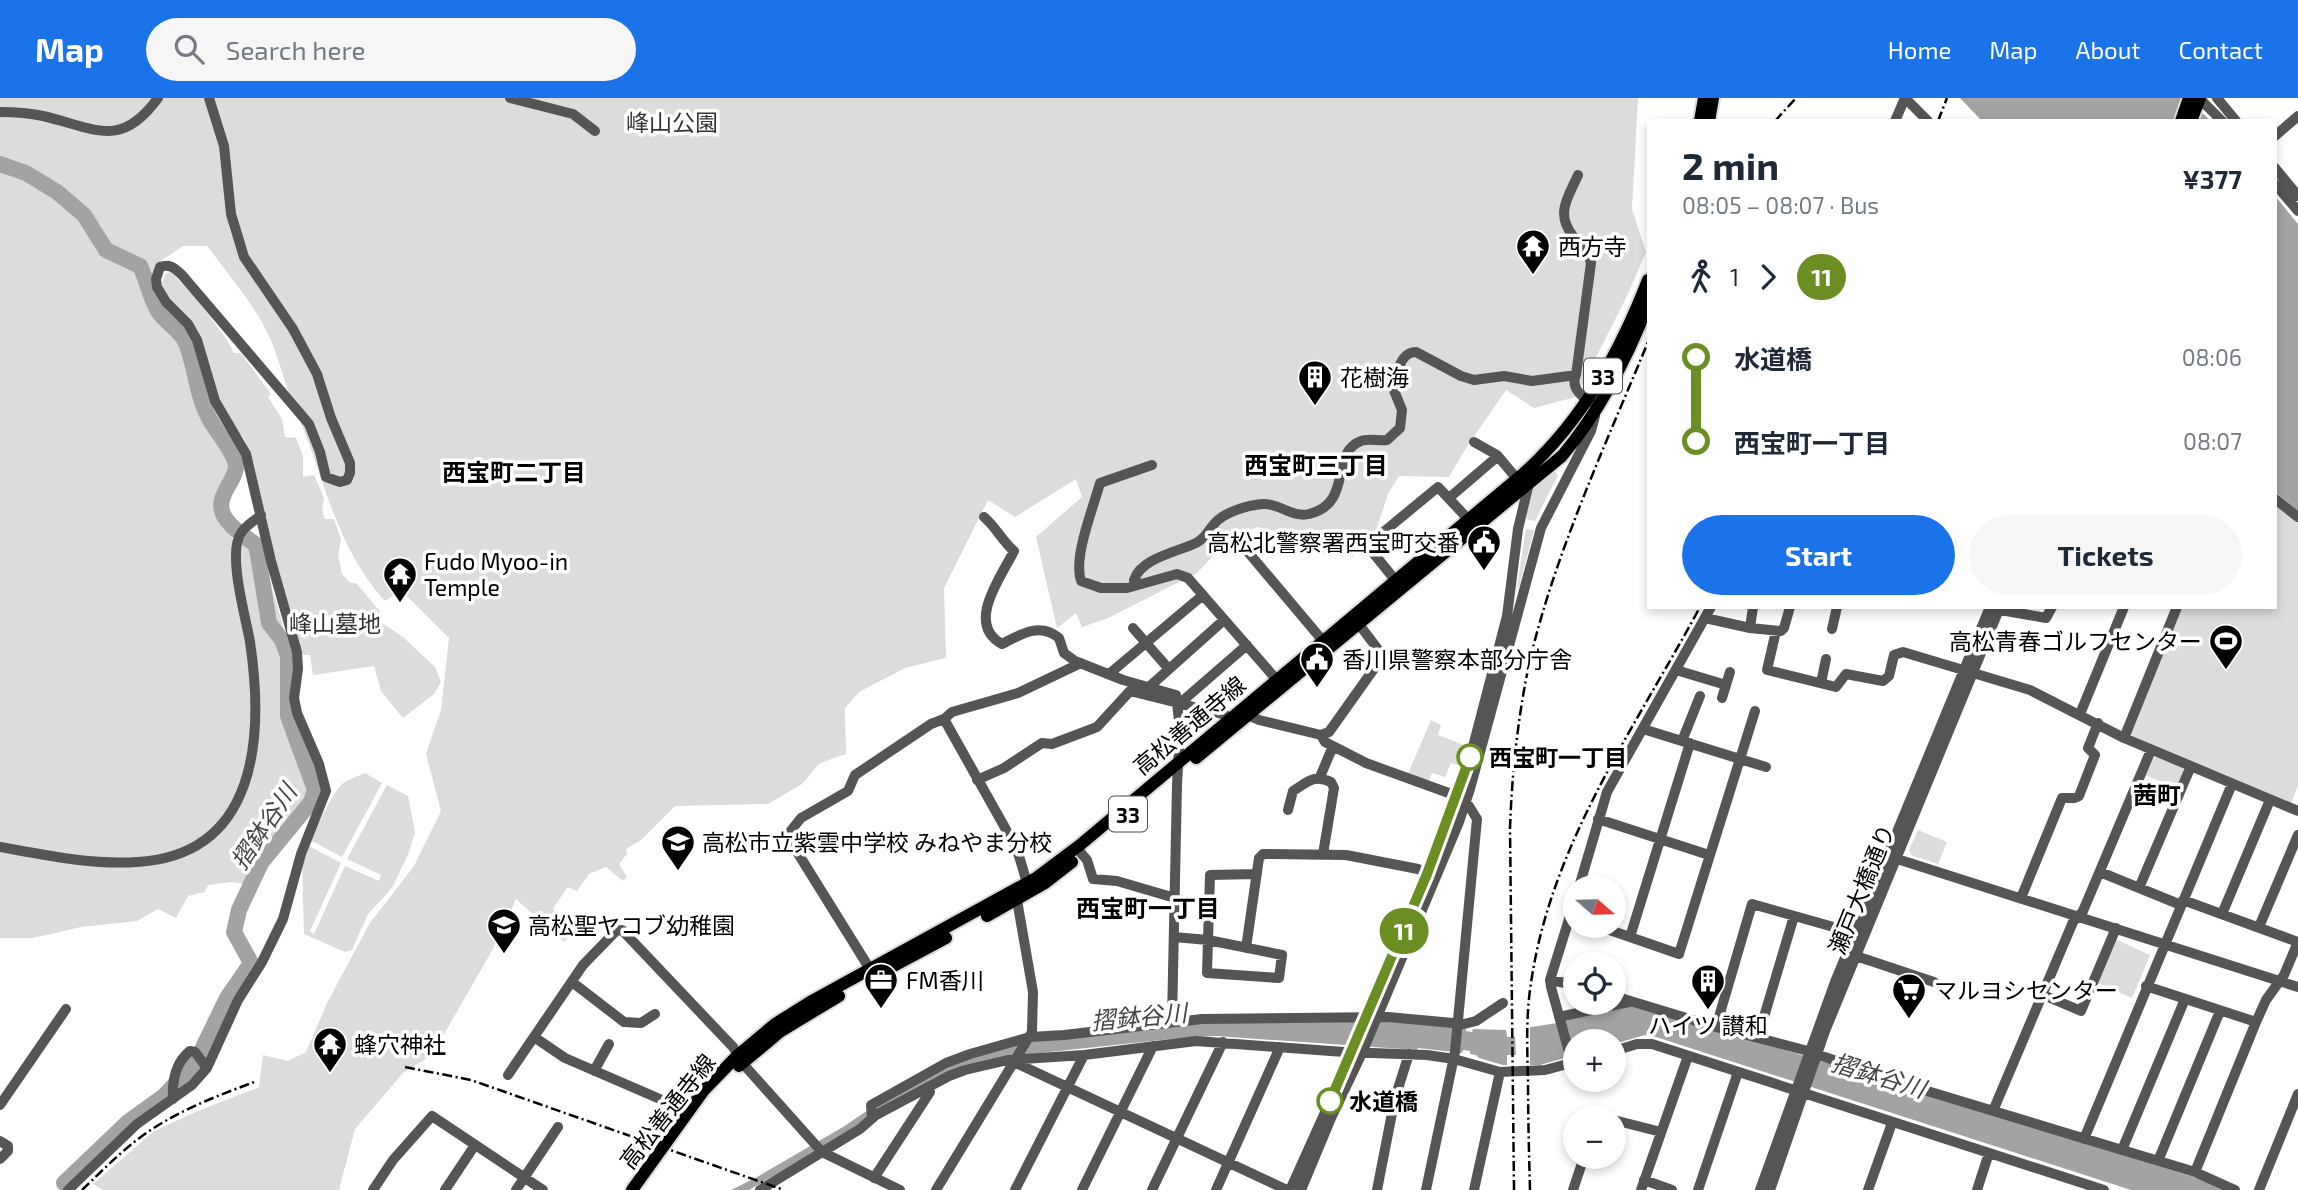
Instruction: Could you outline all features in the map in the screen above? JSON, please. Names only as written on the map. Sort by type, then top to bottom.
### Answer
[{"type":"main road","points":[[1700,119],[1704,98]]},
{"type":"main road","points":[[1709,119],[1713,98]]},
{"type":"main road","points":[[2182,119],[2197,99]]},
{"type":"main road","points":[[2192,119],[2197,99]]},
{"type":"main road","name":"高松善通寺線","points":[[872,973],[1027,883],[1071,852],[1248,715],[1358,623],[1468,519],[1562,456],[1593,404],[1647,282]]},
{"type":"main road","name":"高松善通寺線","points":[[632,1190],[704,1090],[783,1019],[1017,900],[1045,883],[1276,679],[1501,505],[1538,461],[1593,404],[1618,371],[1647,306]]},
{"type":"main road","name":"高松善通寺線","points":[[641,1190],[693,1116],[740,1059]]},
{"type":"street","points":[[0,112],[42,116],[99,131],[116,132],[145,117],[158,98]]},
{"type":"street","points":[[68,1190],[137,1124],[192,1085],[207,1068],[238,1000],[262,962],[283,919],[300,854],[326,791],[319,764],[297,713],[294,698],[299,669],[297,652],[246,453],[215,401],[192,332],[157,287],[156,279],[160,267],[173,267],[182,275],[309,424],[326,477],[340,482],[347,480],[350,463],[307,351],[244,257],[231,214],[224,146],[209,98]]},
{"type":"street","points":[[510,98],[573,114],[595,131]]},
{"type":"street","points":[[1896,119],[1905,98],[1926,119]]},
{"type":"street","points":[[2197,99],[2220,119]]},
{"type":"street","points":[[2219,99],[2234,119]]},
{"type":"street","points":[[2277,134],[2298,116]]},
{"type":"street","points":[[2277,170],[2298,196]]},
{"type":"street","points":[[1301,1190],[1462,800],[1541,528],[1591,431],[1593,404],[1581,397],[1574,380],[1591,263],[1588,253],[1564,222],[1563,208],[1578,175]]},
{"type":"street","points":[[2277,186],[2298,211]]},
{"type":"street","points":[[1140,584],[1134,580],[1136,573],[1152,561],[1209,535],[1214,523],[1228,514],[1266,504],[1305,515],[1320,511],[1338,490],[1346,454],[1355,444],[1364,439],[1387,440],[1400,428],[1402,410],[1391,383],[1405,355],[1410,352],[1416,352],[1474,380],[1504,376],[1532,382],[1576,375]]},
{"type":"street","points":[[1462,800],[1470,758],[1505,627],[1523,481],[1497,456],[1474,442]]},
{"type":"street","points":[[1449,498],[1497,456]]},
{"type":"street","points":[[1152,465],[1100,483],[1078,558],[1081,581],[1101,588],[1127,588],[1177,574],[1188,578],[1276,679]]},
{"type":"street","points":[[1398,584],[1370,549],[1372,542],[1435,488],[1441,488],[1468,519]]},
{"type":"street","points":[[2277,501],[2298,517]]},
{"type":"street","points":[[1501,505],[1512,512],[1519,524]]},
{"type":"street","points":[[0,847],[83,860],[117,863],[152,861],[191,849],[227,819],[244,789],[254,750],[253,666],[239,592],[237,547],[241,533],[261,515]]},
{"type":"street","points":[[984,517],[1013,551],[987,604],[987,628],[992,636],[1003,644],[1026,632],[1046,631],[1059,638],[1064,653],[1081,663],[1176,695],[1180,729],[1172,1021]]},
{"type":"street","points":[[1248,552],[1323,641]]},
{"type":"street","points":[[1109,674],[1203,595]]},
{"type":"street","points":[[1750,628],[1753,609]]},
{"type":"street","points":[[1582,875],[1606,792],[1708,612],[1750,628],[1776,631],[1784,628],[1789,609]]},
{"type":"street","points":[[1832,629],[1837,609]]},
{"type":"street","name":"瀬戸大橋通り","points":[[1770,1190],[1812,1054],[1825,1031],[1852,955],[1969,671],[1992,609]]},
{"type":"street","points":[[1997,609],[2046,618],[2051,609]]},
{"type":"street","points":[[2080,714],[2123,609]]},
{"type":"street","points":[[2124,738],[2176,609]]},
{"type":"street","points":[[1149,687],[1224,620]]},
{"type":"street","points":[[1248,715],[1321,735],[1329,732],[1382,656],[1358,623]]},
{"type":"street","points":[[1133,628],[1168,668]]},
{"type":"street","points":[[1776,631],[1767,670],[1836,687],[1846,674],[1883,681],[1889,676],[1894,655],[1903,652],[2030,690],[2124,738],[2298,811]]},
{"type":"street","points":[[1179,704],[1247,645]]},
{"type":"street","points":[[1821,683],[1826,659]]},
{"type":"street","points":[[872,973],[794,847],[789,833],[801,818],[848,791],[855,775],[931,724],[944,719],[952,712],[1018,693],[1081,663]]},
{"type":"street","points":[[1676,670],[1726,685]]},
{"type":"street","points":[[1722,698],[1730,672]]},
{"type":"street","points":[[977,780],[1004,768],[1042,743],[1052,744],[1097,727],[1130,691],[1226,715],[1229,719]]},
{"type":"street","points":[[1630,937],[1700,696]]},
{"type":"street","points":[[1626,936],[1679,954],[1755,711]]},
{"type":"street","points":[[944,719],[1016,849],[1027,883]]},
{"type":"street","points":[[2021,898],[2062,798],[2079,796],[2095,755],[2088,748],[2098,723]]},
{"type":"street","points":[[1643,729],[1766,767]]},
{"type":"street","points":[[1321,735],[1325,742],[1366,763],[1462,800],[1477,819],[1454,1056],[1426,1190]]},
{"type":"street","points":[[1288,810],[1293,791],[1320,777],[1333,746]]},
{"type":"street","points":[[1993,1111],[2041,994],[2073,922],[2083,911],[2151,750]]},
{"type":"street","points":[[2139,888],[2191,766]]},
{"type":"street","points":[[1320,777],[1331,782],[1334,788],[1323,854]]},
{"type":"street","points":[[2084,1139],[2232,783]]},
{"type":"street","points":[[2222,914],[2270,800]]},
{"type":"street","points":[[1598,819],[1709,855]]},
{"type":"street","points":[[2259,928],[2298,835]]},
{"type":"street","points":[[1082,853],[1093,879],[1097,881],[1117,881],[1175,898]]},
{"type":"street","points":[[1246,948],[1259,858],[1263,854],[1346,855],[1418,869],[1432,876]]},
{"type":"street","points":[[1892,857],[2298,987]]},
{"type":"street","name":"瀬戸大橋通り","points":[[1852,955],[1855,933],[1892,857]]},
{"type":"street","points":[[2100,872],[2298,942],[2284,975],[2256,1022],[2195,1172]]},
{"type":"street","points":[[1174,937],[1208,940],[1282,955],[1279,978],[1207,973],[1208,940],[1210,876],[1257,874]]},
{"type":"street","points":[[936,1190],[1028,1039],[1033,992],[1017,900]]},
{"type":"street","points":[[1716,1027],[1752,904],[1855,933]]},
{"type":"street","points":[[1758,1037],[1794,916]]},
{"type":"street","points":[[2041,994],[2081,1011],[2116,928]]},
{"type":"street","points":[[508,1075],[583,965],[616,931],[625,931],[818,1148],[900,1190]]},
{"type":"street","points":[[1563,1029],[1550,980],[1565,938]]},
{"type":"street","points":[[1852,955],[1934,982]]},
{"type":"street","points":[[1550,980],[1563,983]]},
{"type":"street","points":[[572,982],[624,1022],[641,1023],[655,1014]]},
{"type":"street","points":[[2146,986],[2256,1022]]},
{"type":"street","points":[[2122,1150],[2185,999]]},
{"type":"street","points":[[1626,1000],[1758,1037],[2195,1172],[2235,1190]]},
{"type":"street","points":[[1560,1019],[1632,1002]]},
{"type":"street","points":[[872,1114],[871,1105],[875,1102],[946,1063],[1028,1039],[1202,1019],[1371,1019],[1458,1025],[1476,1021],[1503,1003]]},
{"type":"street","points":[[0,1105],[66,1009]]},
{"type":"street","points":[[2158,1161],[2220,1011]]},
{"type":"street","points":[[534,1037],[565,1058],[683,1109]]},
{"type":"street","points":[[761,1190],[818,1148],[860,1129],[872,1114],[965,1070],[1009,1060],[1084,1055],[1196,1041],[1454,1056],[1500,1072],[1545,1070],[1563,1064]]},
{"type":"street","points":[[1152,1190],[1223,1042]]},
{"type":"street","points":[[1626,1048],[1645,1043],[1800,1090],[1892,1123],[2104,1190]]},
{"type":"street","points":[[594,1071],[609,1044]]},
{"type":"street","points":[[1082,1190],[1153,1046]]},
{"type":"street","points":[[1216,1190],[1280,1047]]},
{"type":"street","points":[[1016,1059],[1068,1088],[1289,1190],[1358,1050]]},
{"type":"street","points":[[173,1099],[174,1076],[185,1055],[190,1051],[195,1052],[207,1068]]},
{"type":"street","points":[[1377,1190],[1395,1098],[1412,1054]]},
{"type":"street","points":[[1014,1190],[1084,1055]]},
{"type":"street","points":[[1672,1190],[1642,1185],[1688,1056]]},
{"type":"street","points":[[1474,1190],[1500,1072]]},
{"type":"street","points":[[1698,1190],[1738,1072]]},
{"type":"street","points":[[874,1178],[930,1092],[928,1087]]},
{"type":"street","name":"瀬戸大橋通り","points":[[1760,1190],[1800,1090]]},
{"type":"street","points":[[2259,1190],[2298,1094]]},
{"type":"street","points":[[373,1190],[393,1160],[432,1116],[543,1190]]},
{"type":"street","points":[[1626,1123],[1661,1132]]},
{"type":"street","points":[[1868,1190],[1892,1123]]},
{"type":"street","points":[[516,1190],[558,1127]]},
{"type":"street","points":[[0,1141],[9,1146],[0,1159]]},
{"type":"street","points":[[445,1190],[475,1145]]},
{"type":"street","points":[[1977,1190],[1989,1153]]},
{"type":"street","points":[[1573,1190],[1580,1169]]},
{"type":"green space","name":"峰山公園","points":[[0,98],[1638,98],[1632,209],[1646,252],[1576,397],[1534,408],[1506,390],[1449,477],[1399,476],[1388,494],[1373,540],[1352,557],[1294,551],[1285,534],[1258,527],[1233,535],[1197,573],[1106,619],[1082,627],[1076,613],[1057,628],[1036,537],[1082,497],[1076,479],[1015,517],[988,500],[944,588],[946,658],[905,668],[859,692],[845,708],[846,754],[820,763],[802,784],[768,804],[675,806],[641,840],[626,849],[627,854],[619,864],[627,877],[623,881],[606,867],[589,874],[577,891],[568,887],[553,908],[570,935],[564,942],[516,899],[493,949],[432,1055],[403,1073],[355,1129],[339,1190],[103,1190],[93,1184],[154,1131],[259,1087],[263,1055],[288,1061],[306,1052],[328,1001],[370,923],[414,866],[441,811],[426,754],[441,710],[449,638],[403,592],[399,591],[385,601],[371,585],[340,529],[263,323],[207,246],[183,246],[158,263],[161,299],[190,336],[245,470],[232,482],[221,506],[233,541],[257,535],[293,661],[289,716],[314,768],[318,789],[316,800],[261,870],[244,884],[231,882],[208,885],[205,892],[188,896],[176,918],[158,909],[137,921],[81,927],[33,938],[0,938]]},
{"type":"green space","name":"峰山墓地","points":[[170,272],[205,310],[234,353],[241,353],[271,394],[268,397],[282,419],[285,437],[296,438],[303,456],[303,477],[314,475],[324,498],[322,510],[325,519],[334,519],[341,539],[338,555],[342,574],[349,582],[357,584],[379,610],[382,623],[403,637],[435,667],[441,682],[434,694],[403,718],[381,691],[374,666],[313,675],[310,655],[301,655],[270,546],[253,461],[244,438],[219,402],[198,330],[167,297],[162,285],[165,274]]},
{"type":"green space","points":[[1554,470],[1558,475],[1535,521],[1526,519],[1532,489]]},
{"type":"green space","name":"高松青春ゴルフセンター","points":[[2277,504],[2298,521],[2298,786],[2291,803],[2128,735],[2180,609],[2277,609]]},
{"type":"green space","points":[[1526,529],[1534,530],[1517,587]]},
{"type":"green space","points":[[1431,720],[1441,725],[1438,735],[1464,745],[1458,765],[1451,763],[1445,777],[1432,773],[1428,783],[1407,776]]},
{"type":"green space","points":[[2156,757],[2183,768],[2185,773],[2179,789],[2145,775],[2151,760]]},
{"type":"green space","points":[[365,773],[382,783],[342,857],[310,840],[340,786]]},
{"type":"green space","points":[[387,785],[408,796],[415,832],[408,855],[392,888],[368,914],[352,950],[345,952],[304,934],[302,865],[309,846],[341,863],[310,931],[314,934],[345,866],[379,881],[381,875],[347,859]]},
{"type":"green space","points":[[1918,830],[1947,842],[1938,864],[1911,855],[1909,850]]},
{"type":"green space","points":[[2115,939],[2150,955],[2132,998],[2097,983]]},
{"type":"green space","points":[[1725,1011],[1759,1021],[1757,1028],[1751,1031],[1726,1024]]},
{"type":"shaded area","points":[[1960,98],[2186,98],[2209,119],[1980,119]]},
{"type":"shaded area","points":[[2277,198],[2298,224],[2298,511],[2277,494]]},
{"type":"shaded area","points":[[1631,1005],[1795,1053],[2203,1180],[2225,1190],[2131,1190],[1656,1037],[1645,1035],[1626,1041],[1626,1029],[1563,1029],[1563,1058],[1540,1065],[1520,1065],[1519,1055],[1507,1055],[1507,1065],[1503,1065],[1463,1050],[1462,1053],[1216,1036],[1011,1056],[965,1066],[749,1190],[731,1190],[942,1068],[1019,1042],[1206,1022],[1417,1021],[1466,1028],[1466,1031],[1472,1032],[1473,1029],[1506,1030],[1507,1037],[1519,1037],[1519,1029],[1590,1015],[1626,1015],[1626,1006]]},
{"type":"pier","points":[[1530,1026],[1530,1066],[1519,1066],[1515,1036],[1519,1036],[1519,1027]]},
{"type":"waterway","name":"摺鉢谷川","points":[[0,164],[26,173],[57,192],[84,215],[106,250],[140,266],[158,311],[186,343],[205,411],[235,461],[234,476],[222,498],[223,515],[255,544],[257,549],[269,623],[282,640],[288,656],[288,716],[315,790],[311,802],[261,863],[239,910],[234,932],[251,963],[227,998],[196,1062],[164,1096],[128,1122],[64,1183]]},
{"type":"railway","points":[[1777,119],[1796,98]]},
{"type":"railway","points":[[1939,119],[1947,98]]},
{"type":"railway","points":[[1514,1190],[1510,828],[1522,702],[1541,620],[1567,539],[1647,344]]},
{"type":"railway","points":[[1530,1190],[1528,1019],[1531,983],[1541,932],[1576,835],[1623,742],[1699,609]]},
{"type":"railway","points":[[405,1067],[471,1080],[784,1190]]},
{"type":"railway","points":[[82,1190],[120,1154],[151,1130],[197,1105],[257,1081]]},
{"type":"bus line","name":"11","points":[[1330,1101],[1368,1017],[1450,818],[1470,757]]},
{"type":"place","name":"西方寺","points":[[1533,276]]},
{"type":"place","name":"花樹海","points":[[1315,407]]},
{"type":"place","name":"高松北警察署西宝町交番","points":[[1484,572]]},
{"type":"place","name":"Fudo Myoo-in Temple","points":[[400,604]]},
{"type":"place","name":"高松青春ゴルフセンター","points":[[2226,671]]},
{"type":"place","name":"香川県警察本部分庁舎","points":[[1317,689]]},
{"type":"place","name":"西宝町一丁目","points":[[1470,757]]},
{"type":"place","name":"高松市立紫雲中学校 みねやま分校","points":[[678,872]]},
{"type":"place","name":"高松聖ヤコブ幼稚園","points":[[504,955]]},
{"type":"place","name":"FM香川","points":[[881,1010]]},
{"type":"place","name":"ハイツ 讃和","points":[[1708,1011]]},
{"type":"place","name":"マルヨシセンター","points":[[1909,1020]]},
{"type":"place","name":"蜂穴神社","points":[[330,1074]]},
{"type":"place","name":"水道橋","points":[[1330,1101]]},
{"type":"district","name":"西宝町三丁目","points":[[1316,464]]},
{"type":"district","name":"西宝町二丁目","points":[[514,471]]},
{"type":"district","name":"茜町","points":[[2157,794]]},
{"type":"district","name":"西宝町一丁目","points":[[1148,907]]}]
